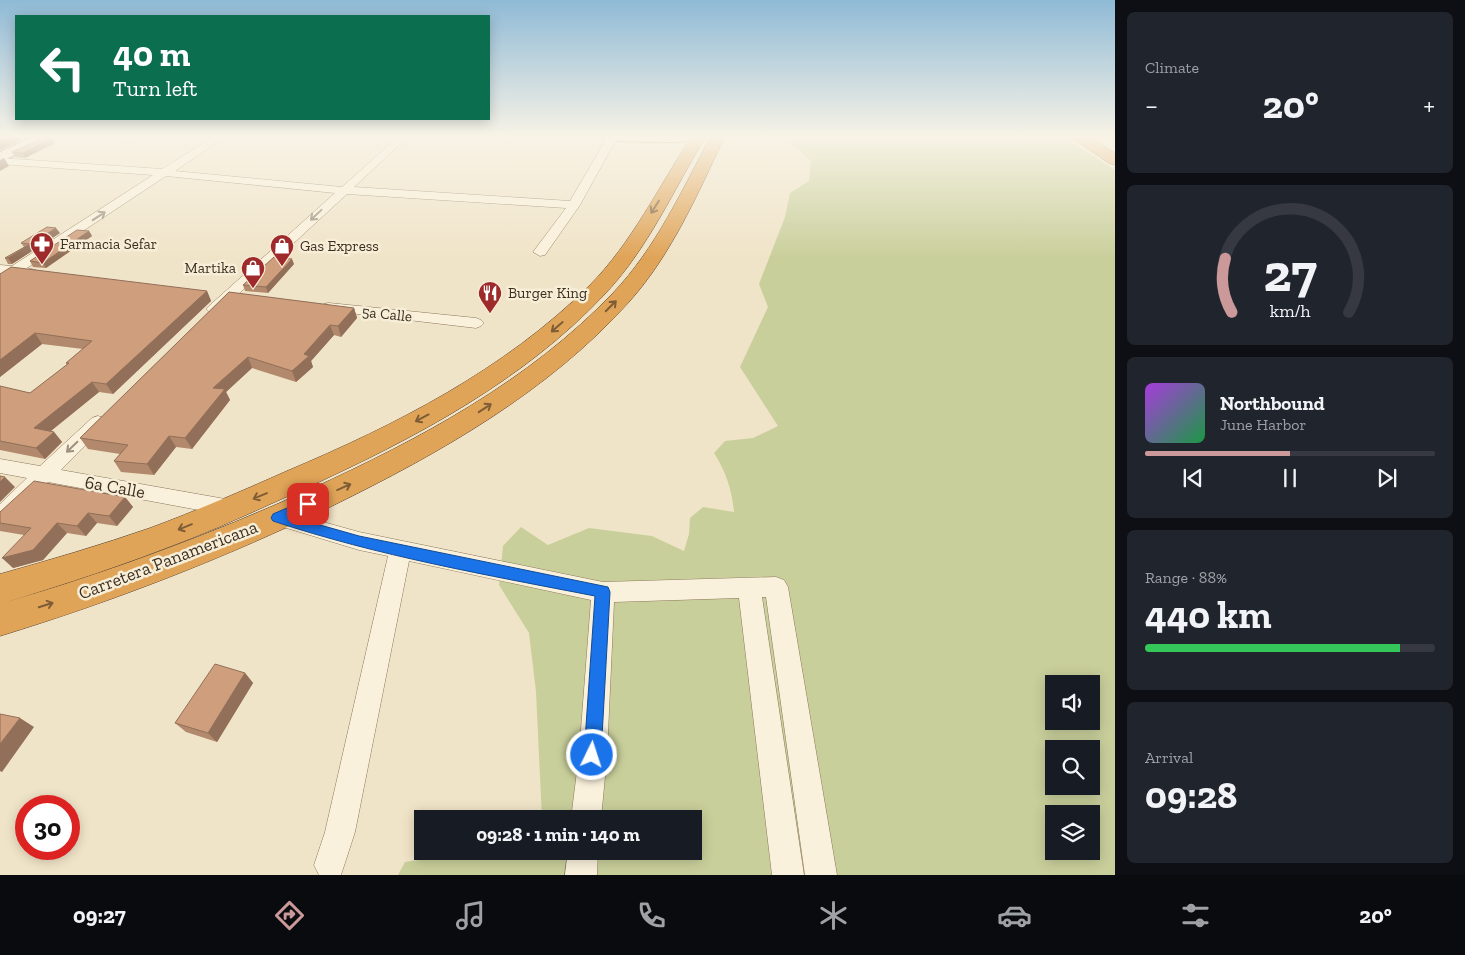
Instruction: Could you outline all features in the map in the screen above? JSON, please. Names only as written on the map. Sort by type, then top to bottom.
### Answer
[{"type":"highway","name":"Carretera Panamericana","points":[[0,589],[145,543],[339,462],[428,415],[500,370],[556,328],[598,289],[626,254],[678,177]]},
{"type":"highway","name":"Carretera Panamericana","points":[[0,620],[129,577],[277,518],[354,482],[448,432],[523,383],[580,338],[622,296],[650,259],[686,202],[693,177]]},
{"type":"street","points":[[0,281],[7,270],[159,177]]},
{"type":"street","points":[[205,177],[342,190],[574,205]]},
{"type":"street","points":[[206,317],[357,177]]},
{"type":"street","points":[[540,252],[574,205],[590,177]]},
{"type":"street","points":[[7,270],[43,274]]},
{"type":"street","points":[[208,294],[247,298]]},
{"type":"street","name":"5a Calle","points":[[314,306],[476,324]]},
{"type":"street","points":[[0,517],[108,412]]},
{"type":"street","name":"6a Calle","points":[[0,466],[231,508]]},
{"type":"street","points":[[277,518],[359,541],[603,592],[776,587],[821,875]]},
{"type":"street","points":[[330,865],[340,832],[400,550]]},
{"type":"street","points":[[749,588],[788,875]]},
{"type":"street","points":[[587,810],[603,592]]},
{"type":"street","points":[[581,875],[582,860]]},
{"type":"green space","points":[[809,177],[1115,177],[1115,875],[398,875],[405,862],[418,860],[702,860],[702,810],[542,810],[536,692],[529,633],[499,585],[503,546],[521,527],[548,545],[589,528],[652,536],[684,551],[689,534],[690,518],[703,507],[734,512],[728,481],[714,453],[725,441],[753,438],[778,426],[740,367],[768,307],[759,284],[785,217],[790,193],[809,181]]},
{"type":"building","points":[[47,227],[56,228],[8,258],[5,258],[30,244],[21,243]]},
{"type":"building","points":[[77,230],[89,231],[43,263],[30,261]]},
{"type":"building","points":[[274,257],[292,259],[266,287],[243,285]]},
{"type":"building","points":[[11,267],[207,291],[106,384],[92,382],[34,428],[54,432],[36,448],[0,441],[0,386],[30,393],[69,363],[66,363],[92,341],[35,333],[0,360],[0,274]]},
{"type":"building","points":[[229,292],[354,308],[338,326],[330,325],[304,354],[309,356],[292,371],[248,357],[213,388],[225,389],[185,438],[169,436],[147,464],[114,461],[128,445],[80,438]]},
{"type":"building","points":[[34,481],[125,497],[109,516],[88,513],[77,526],[57,523],[33,550],[2,558],[31,528],[0,523],[0,512]]},
{"type":"building","points":[[215,664],[245,673],[208,733],[175,723]]},
{"type":"building","points":[[0,714],[20,718],[0,744]]},
{"type":"place","name":"Farmacia Sefar","points":[[42,265]]},
{"type":"place","name":"Gas Express","points":[[282,267]]},
{"type":"place","name":"Martika","points":[[253,289]]},
{"type":"place","name":"Burger King","points":[[490,314]]},
{"type":"route","points":[[308,504],[277,518],[359,541],[603,592],[592,755]]}]
